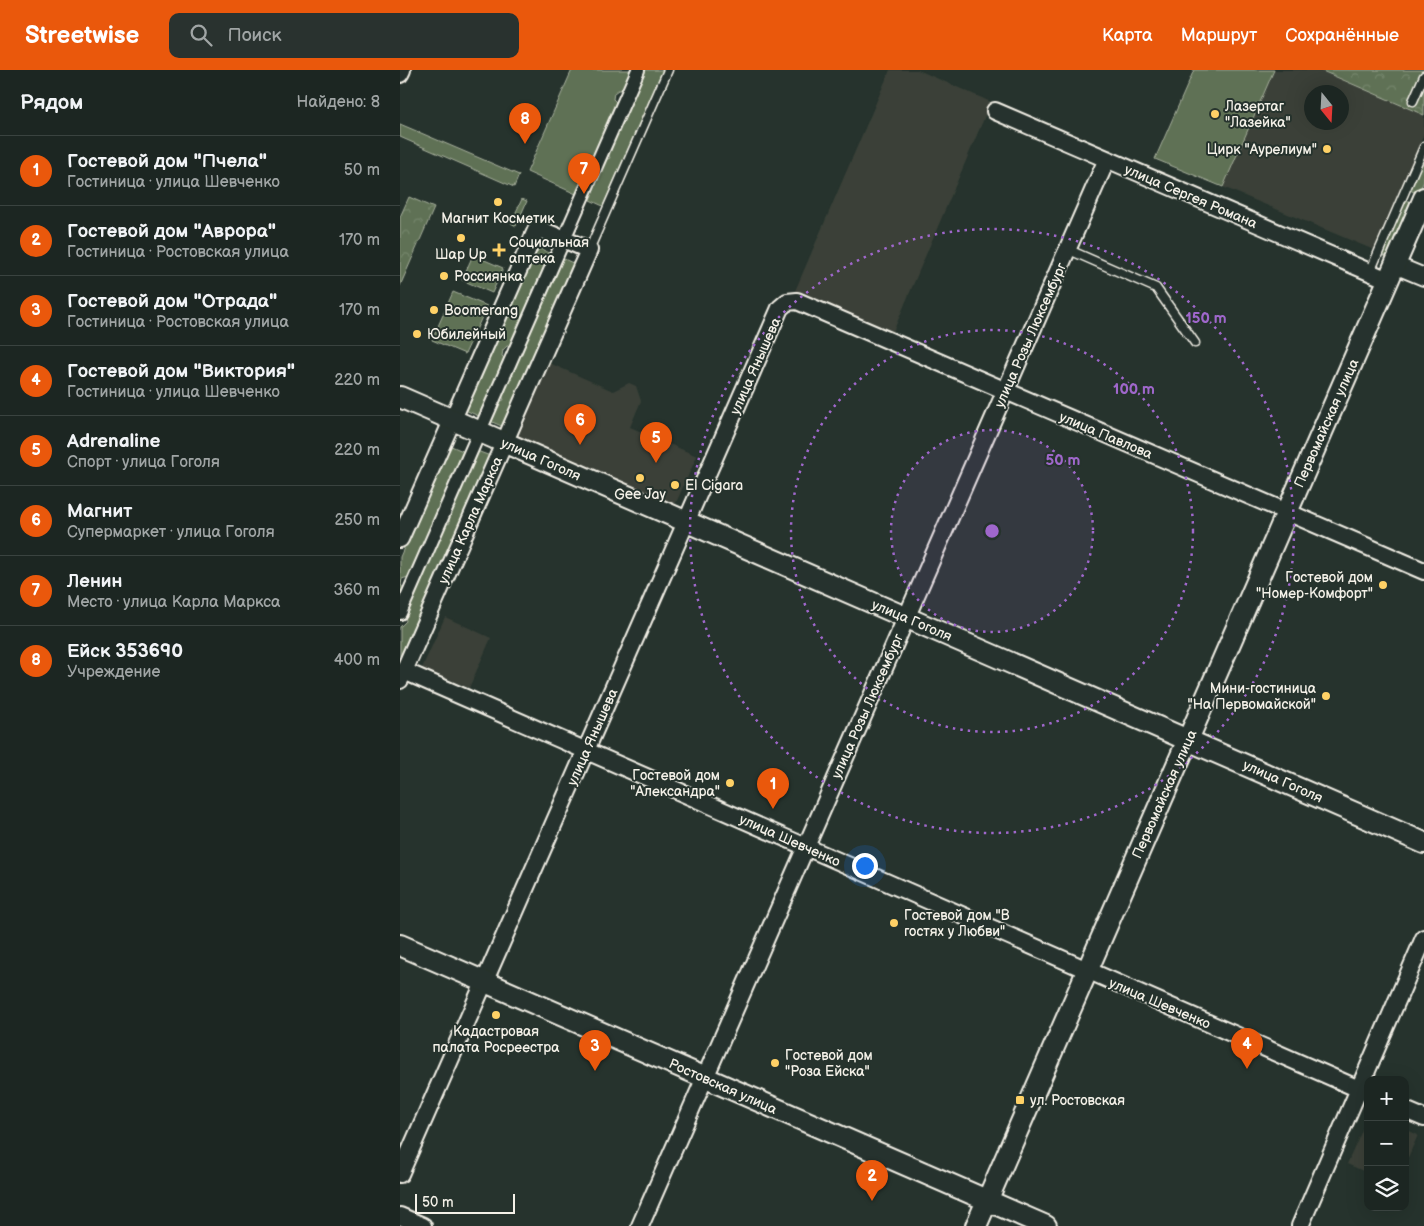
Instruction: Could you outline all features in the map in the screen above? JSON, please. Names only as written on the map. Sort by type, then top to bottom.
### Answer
[{"type":"street","points":[[400,74],[402,70]]},
{"type":"street","points":[[400,613],[638,70]]},
{"type":"street","name":"улица Сергея Романа","points":[[994,111],[1370,272],[1392,272],[1424,277]]},
{"type":"street","name":"улица Розы Люксембург","points":[[640,1226],[1107,159]]},
{"type":"street","name":"Первомайская улица","points":[[976,1226],[1424,198]]},
{"type":"street","points":[[400,540],[537,228],[588,250]]},
{"type":"street","name":"улица Карла Маркса","points":[[402,676],[588,250]]},
{"type":"street","name":"улица Павлова","points":[[787,302],[796,301],[1424,571]]},
{"type":"street","name":"улица Янышева","points":[[400,1174],[685,522],[780,308],[787,302]]},
{"type":"street","name":"улица Гоголя","points":[[400,397],[1424,843]]},
{"type":"street","name":"улица Шевченко","points":[[402,676],[585,751],[1363,1091]]},
{"type":"street","points":[[1300,1226],[1363,1091],[1424,938]]},
{"type":"street","name":"Ростовская улица","points":[[400,945],[1046,1226]]},
{"type":"street","points":[[1409,1112],[1424,1118]]},
{"type":"street","points":[[400,1216],[423,1226]]},
{"type":"lane","points":[[588,250],[668,70]]},
{"type":"lane","points":[[1413,100],[1424,76]]},
{"type":"lane","points":[[1370,272],[1424,147]]},
{"type":"lane","points":[[1067,249],[1156,288],[1195,343]]},
{"type":"shaded area","points":[[890,70],[918,70],[991,102],[893,332],[795,291]]},
{"type":"shaded area","points":[[1274,70],[1320,70],[1424,115],[1424,134],[1374,250],[1223,187]]},
{"type":"shaded area","points":[[547,362],[613,391],[629,383],[636,386],[641,401],[630,427],[697,456],[675,505],[515,435]]},
{"type":"shaded area","points":[[445,617],[491,638],[469,688],[422,668]]},
{"type":"shaded area","points":[[1364,1126],[1364,1171],[1347,1164]]},
{"type":"shaded area","points":[[1409,1131],[1418,1135],[1409,1155]]},
{"type":"green space","points":[[572,70],[633,70],[624,90],[618,90],[614,93],[613,99],[618,104],[576,194],[527,172]]},
{"type":"green space","points":[[644,70],[663,70],[603,206],[590,200],[605,160],[610,158],[608,153]]},
{"type":"green space","name":"Лазертаг \"Лазейка\"","points":[[1194,70],[1274,70],[1223,187],[1155,159]]},
{"type":"green space","points":[[1320,70],[1424,70],[1424,115]]},
{"type":"green space","points":[[400,124],[519,175],[514,187],[400,137]]},
{"type":"green space","points":[[1424,158],[1424,181],[1418,194],[1410,190]]},
{"type":"green space","points":[[409,197],[434,208],[400,286],[400,217]]},
{"type":"green space","points":[[522,199],[527,201],[516,226],[511,223]]},
{"type":"green space","points":[[1406,200],[1414,203],[1390,258],[1382,255]]},
{"type":"green space","points":[[536,247],[552,254],[537,288],[532,290],[534,294],[512,346],[507,346],[503,350],[502,356],[506,360],[481,417],[465,410]]},
{"type":"green space","points":[[473,255],[503,268],[492,293],[462,280]]},
{"type":"green space","points":[[562,258],[577,265],[506,428],[490,421],[499,401],[504,400],[502,395]]},
{"type":"green space","points":[[453,292],[487,306],[465,354],[432,340]]},
{"type":"green space","points":[[449,445],[465,452],[455,475],[450,477],[452,482],[411,576],[402,579],[401,585],[405,590],[400,601],[400,557]]},
{"type":"green space","points":[[477,451],[493,457],[405,658],[400,656],[400,627],[406,621],[405,616],[445,524],[450,523],[448,517],[475,460],[473,459]]},
{"type":"place","name":"Лазертаг \"Лазейка\"","points":[[1215,114]]},
{"type":"place","name":"Ейск 353690","points":[[525,144]]},
{"type":"place","name":"Цирк \"Аурелиум\"","points":[[1327,149]]},
{"type":"place","name":"Ленин","points":[[584,194]]},
{"type":"place","name":"Магнит Косметик","points":[[498,202]]},
{"type":"place","name":"Шар Up","points":[[461,238]]},
{"type":"place","name":"Социальная аптека","points":[[499,250]]},
{"type":"place","name":"Россиянка","points":[[444,276]]},
{"type":"place","name":"Boomerang","points":[[434,310]]},
{"type":"place","name":"Юбилейный","points":[[417,334]]},
{"type":"place","name":"Магнит","points":[[580,445]]},
{"type":"place","name":"Аdrenaline","points":[[656,463]]},
{"type":"place","name":"Gee Jay","points":[[640,478]]},
{"type":"place","name":"El Cigara","points":[[675,485]]},
{"type":"place","name":"Гостевой дом \"Номер-Комфорт\"","points":[[1383,585]]},
{"type":"place","name":"Мини-гостиница \"На Первомайской\"","points":[[1326,696]]},
{"type":"place","name":"Гостевой дом \"Александра\"","points":[[730,783]]},
{"type":"place","name":"Гостевой дом \"Пчела\"","points":[[773,809]]},
{"type":"place","name":"Гостевой дом \"В гостях у Любви\"","points":[[894,923]]},
{"type":"place","name":"Кадастровая палата Росреестра","points":[[496,1015]]},
{"type":"place","name":"Гостевой дом \"Роза Ейска\"","points":[[775,1063]]},
{"type":"place","name":"Гостевой дом \"Виктория\"","points":[[1247,1069]]},
{"type":"place","name":"Гостевой дом \"Отрада\"","points":[[595,1071]]},
{"type":"place","name":"ул. Ростовская","points":[[1020,1100]]},
{"type":"place","name":"Гостевой дом \"Аврора\"","points":[[872,1201]]}]
